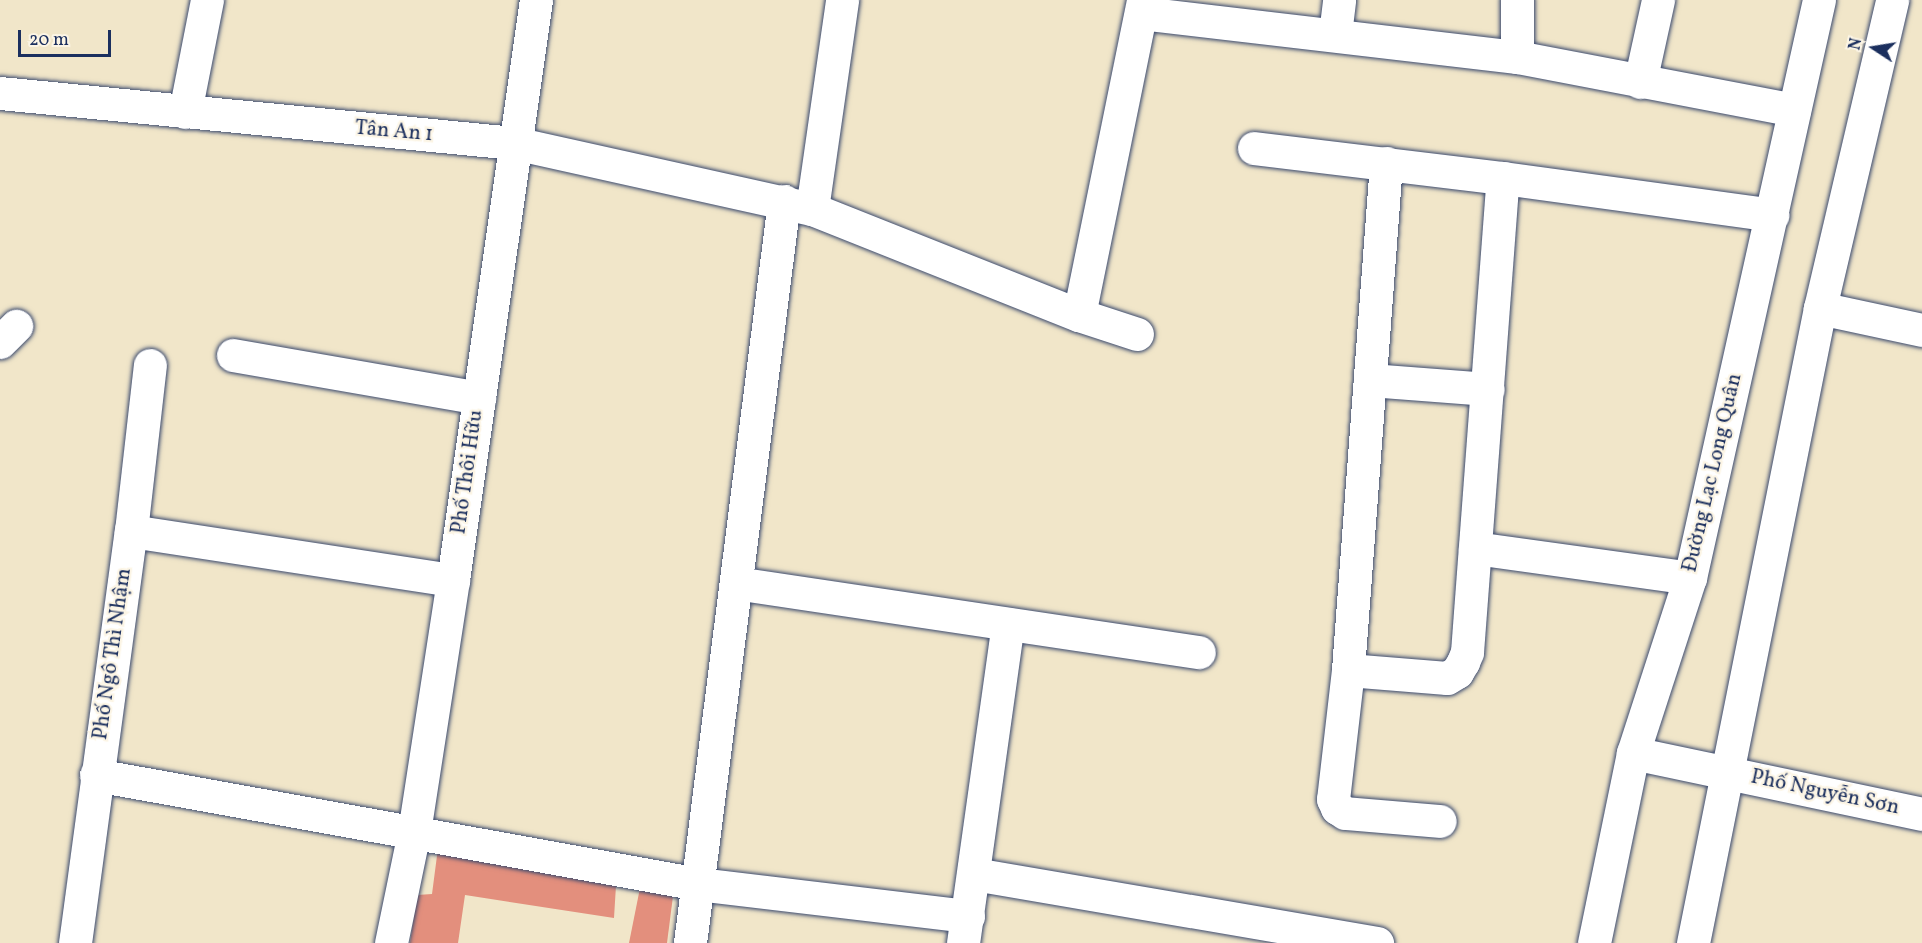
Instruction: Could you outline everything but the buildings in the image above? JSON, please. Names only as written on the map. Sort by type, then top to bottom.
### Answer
[{"type":"street","points":[[185,112],[207,0]]},
{"type":"street","name":"Phố Thôi Hữu","points":[[391,943],[414,832],[453,580],[536,0]]},
{"type":"street","points":[[690,943],[736,583],[798,205],[842,0]]},
{"type":"street","points":[[1335,34],[1339,0]]},
{"type":"street","points":[[1517,57],[1518,0]]},
{"type":"street","points":[[1640,82],[1658,0]]},
{"type":"street","name":"Đường Lạc Long Quân","points":[[1594,943],[1633,753],[1690,578],[1819,0]]},
{"type":"street","points":[[1693,943],[1820,308],[1892,0]]},
{"type":"street","points":[[1079,315],[1142,7],[1517,57],[1794,111]]},
{"type":"street","name":"Tân An 1","points":[[0,93],[514,143],[798,205],[1079,315],[1137,334]]},
{"type":"street","points":[[1254,148],[1503,178],[1772,215]]},
{"type":"street","points":[[1386,163],[1348,670],[1334,799],[1337,808],[1345,813],[1440,822]]},
{"type":"street","points":[[1348,670],[1447,678],[1457,672],[1467,652],[1503,178]]},
{"type":"street","points":[[1820,308],[1922,330]]},
{"type":"street","points":[[233,355],[479,398]]},
{"type":"street","name":"Phố Ngô Thì Nhậm","points":[[75,943],[96,775],[131,531],[150,365]]},
{"type":"street","points":[[1370,380],[1488,389]]},
{"type":"street","points":[[131,531],[453,580]]},
{"type":"street","points":[[1475,548],[1690,578]]},
{"type":"street","points":[[736,583],[1199,652]]},
{"type":"street","points":[[96,775],[698,884],[965,929],[1008,624]]},
{"type":"street","name":"Phố Nguyễn Sơn","points":[[1633,753],[1922,814]]},
{"type":"street","points":[[974,874],[1377,943]]}]
